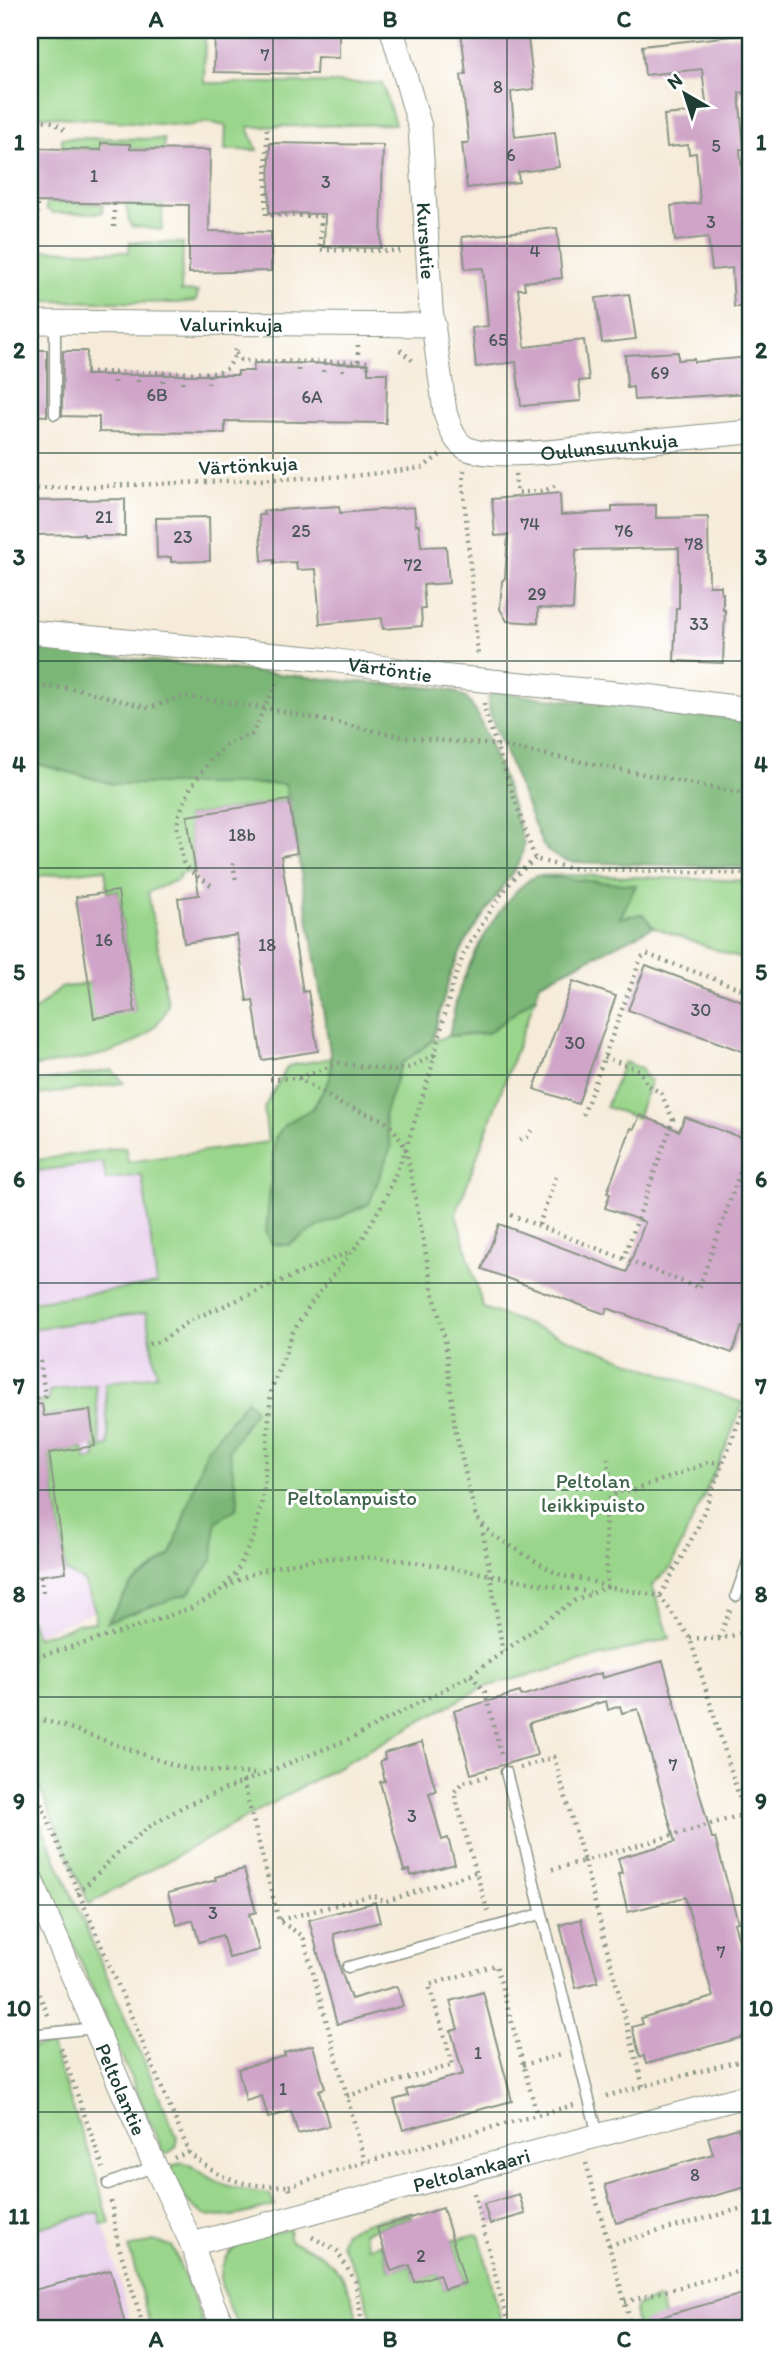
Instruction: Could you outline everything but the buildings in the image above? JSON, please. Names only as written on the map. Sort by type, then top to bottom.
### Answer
[{"type":"street","name":"Kursutie","points":[[392,30],[420,127],[434,325],[445,412],[450,428],[463,446]]},
{"type":"street","name":"Valurinkuja","points":[[30,322],[434,325]]},
{"type":"street","name":"Oulunsuunkuja","points":[[463,446],[491,454],[554,451],[750,432]]},
{"type":"street","name":"Värtöntie","points":[[30,632],[286,656],[750,709]]},
{"type":"street","name":"Peltolantie","points":[[30,1877],[94,2028],[192,2244],[218,2328]]},
{"type":"street","name":"Peltolankaari","points":[[192,2244],[296,2214],[750,2095]]},
{"type":"street","name":"Peltolantie","points":[[212,2302],[225,2328]]},
{"type":"lane","points":[[55,323],[55,414]]},
{"type":"lane","points":[[736,1596],[750,1556]]},
{"type":"lane","points":[[506,1773],[598,2135]]},
{"type":"lane","points":[[348,1967],[541,1914]]},
{"type":"lane","points":[[30,2035],[94,2028]]},
{"type":"lane","points":[[108,2184],[155,2166]]},
{"type":"path","points":[[30,118],[53,122],[64,130]]},
{"type":"path","points":[[267,129],[266,215],[321,215],[320,250],[412,251]]},
{"type":"path","points":[[37,202],[37,228]]},
{"type":"path","points":[[114,204],[114,229]]},
{"type":"path","points":[[86,372],[222,372],[232,361],[235,352],[236,324]]},
{"type":"path","points":[[235,352],[240,360],[252,362],[368,362],[369,373]]},
{"type":"path","points":[[278,361],[278,371]]},
{"type":"path","points":[[252,362],[252,371]]},
{"type":"path","points":[[298,362],[298,372]]},
{"type":"path","points":[[323,372],[324,362]]},
{"type":"path","points":[[342,362],[343,373]]},
{"type":"path","points":[[114,372],[114,383]]},
{"type":"path","points":[[138,373],[138,383]]},
{"type":"path","points":[[163,373],[163,383]]},
{"type":"path","points":[[183,373],[183,383]]},
{"type":"path","points":[[208,373],[208,384]]},
{"type":"path","points":[[463,446],[463,482],[480,680],[486,715],[536,859]]},
{"type":"path","name":"Värtönkuja","points":[[30,489],[353,476],[422,468],[463,446]]},
{"type":"path","points":[[512,453],[517,493],[546,490],[558,484]]},
{"type":"path","points":[[211,884],[190,872],[183,862],[177,827],[179,814],[198,775],[226,745],[252,734],[266,708],[286,656]]},
{"type":"path","points":[[30,686],[78,689],[149,708],[184,696],[266,708],[403,737],[496,745],[750,794]]},
{"type":"path","points":[[536,859],[568,868],[750,874]]},
{"type":"path","points":[[217,1594],[235,1575],[254,1536],[263,1496],[271,1391],[293,1332],[312,1302],[352,1251],[385,1199],[406,1149],[464,953],[516,875],[536,859]]},
{"type":"path","points":[[233,863],[236,881]]},
{"type":"path","points":[[583,1115],[641,958],[646,954],[750,992]]},
{"type":"path","points":[[270,1079],[298,1078],[339,1063],[397,1071],[436,1054]]},
{"type":"path","points":[[604,1058],[639,1070],[649,1086],[661,1093],[673,1120],[624,1258]]},
{"type":"path","points":[[298,1078],[341,1104],[384,1120],[393,1128],[406,1149],[433,1292],[445,1339],[455,1429],[476,1517],[493,1535],[563,1576],[660,1596],[690,1638],[750,1832]]},
{"type":"path","points":[[520,1140],[532,1130]]},
{"type":"path","points":[[511,1215],[699,1288],[750,1144]]},
{"type":"path","points":[[538,1225],[557,1174]]},
{"type":"path","points":[[149,1344],[161,1341],[191,1320],[352,1251]]},
{"type":"path","points":[[30,1400],[45,1396],[40,1360]]},
{"type":"path","points":[[660,1596],[697,1529],[750,1393]]},
{"type":"path","points":[[608,1458],[609,1472],[618,1492]]},
{"type":"path","points":[[607,1587],[605,1502],[618,1492],[634,1490],[710,1462],[723,1463]]},
{"type":"path","points":[[482,1526],[503,1652]]},
{"type":"path","points":[[30,1659],[191,1608],[239,1578],[313,1558],[344,1556],[412,1561],[591,1593]]},
{"type":"path","points":[[41,1576],[43,1593]]},
{"type":"path","points":[[78,1894],[118,1851],[149,1827],[184,1806],[354,1737],[471,1675],[572,1602],[607,1587]]},
{"type":"path","points":[[719,1639],[736,1596]]},
{"type":"path","points":[[690,1638],[719,1639],[750,1631]]},
{"type":"path","points":[[471,1675],[485,1692],[506,1773]]},
{"type":"path","points":[[30,1716],[189,1769],[258,1774]]},
{"type":"path","points":[[492,1927],[454,1792],[463,1782],[506,1773],[554,1757],[643,2086]]},
{"type":"path","points":[[30,1778],[189,2151],[203,2165],[228,2179],[265,2187],[289,2186],[366,2162],[750,2058]]},
{"type":"path","points":[[243,1781],[279,1921],[303,1936],[366,2162]]},
{"type":"path","points":[[531,1875],[745,1814]]},
{"type":"path","points":[[279,1921],[373,1895],[384,1902],[476,1872]]},
{"type":"path","points":[[347,2096],[453,2065],[429,1986],[496,1965],[537,2115]]},
{"type":"path","points":[[30,1975],[55,2031],[108,2184],[117,2239],[144,2328]]},
{"type":"path","points":[[523,2065],[577,2050]]},
{"type":"path","points":[[741,2118],[750,2149]]},
{"type":"path","points":[[584,2155],[632,2328]]},
{"type":"path","points":[[472,2185],[509,2328]]},
{"type":"path","points":[[289,2186],[304,2233],[337,2251],[355,2281],[363,2328]]},
{"type":"path","points":[[609,2245],[750,2206]]},
{"type":"path","points":[[625,2302],[750,2268]]},
{"type":"shaded area","points":[[104,1162],[152,1175],[191,1456],[146,1591],[30,1637],[30,1172]]},
{"type":"shaded area","points":[[99,2212],[132,2328],[30,2328],[30,2230]]},
{"type":"green space","points":[[30,30],[205,30],[204,83],[382,83],[395,124],[248,127],[257,150],[225,150],[226,126],[207,122],[188,126],[30,115]]},
{"type":"green space","points":[[62,138],[164,139],[162,230],[132,226],[126,204],[157,204],[158,149],[130,149],[130,144],[101,150],[62,149]]},
{"type":"green space","points":[[46,202],[103,204],[102,213],[53,213],[46,209]]},
{"type":"green space","points":[[130,242],[183,243],[181,291],[198,292],[196,301],[45,301],[40,297],[40,253],[44,250],[129,252]]},
{"type":"green space","points":[[30,648],[345,681],[439,688],[454,691],[467,699],[478,715],[507,789],[524,844],[520,861],[466,941],[451,972],[432,1041],[401,1064],[384,1116],[391,1147],[369,1204],[320,1226],[288,1245],[272,1244],[266,1232],[275,1138],[285,1124],[313,1108],[330,1079],[331,1058],[285,784],[114,784],[30,762]]},
{"type":"green space","points":[[494,693],[750,721],[750,868],[573,862],[552,854],[542,844],[490,714],[488,697]]},
{"type":"green space","points":[[30,762],[114,784],[285,783],[289,800],[187,816],[195,871],[179,874],[179,879],[148,892],[168,1005],[159,1022],[145,1036],[109,1052],[89,1058],[30,1067],[30,1015],[60,988],[89,983],[135,1011],[118,891],[108,892],[105,869],[30,877]]},
{"type":"green space","points":[[535,876],[750,881],[750,962],[653,927],[643,914],[619,918],[635,885]]},
{"type":"green space","points":[[535,876],[636,885],[620,918],[643,914],[653,927],[540,983],[536,996],[488,1033],[449,1036],[461,985],[484,936],[513,895]]},
{"type":"green space","name":"Peltolanpuisto","points":[[536,996],[456,1214],[483,1308],[743,1403],[726,1447],[671,1567],[652,1585],[670,1638],[481,1688],[89,1904],[30,1766],[30,1618],[36,1637],[76,1624],[95,1622],[95,1610],[84,1581],[66,1572],[49,1453],[83,1448],[86,1460],[96,1458],[90,1410],[30,1418],[30,1404],[49,1400],[49,1391],[95,1384],[101,1448],[109,1445],[105,1383],[157,1375],[146,1313],[30,1329],[30,1302],[157,1284],[142,1175],[106,1180],[103,1162],[30,1172],[30,1161],[125,1147],[128,1162],[268,1142],[264,1108],[288,1066],[331,1058],[401,1064],[432,1041],[449,1036],[488,1033]]},
{"type":"green space","points":[[624,1062],[641,1068],[646,1078],[651,1080],[637,1118],[606,1107]]},
{"type":"green space","points":[[112,1070],[124,1083],[30,1096],[30,1083]]},
{"type":"green space","points":[[247,1400],[255,1410],[229,1450],[238,1498],[237,1508],[216,1522],[213,1559],[189,1593],[107,1622],[130,1586],[171,1555],[206,1450]]},
{"type":"green space","points":[[30,1799],[177,2137],[175,2148],[167,2154],[163,2152],[30,1844]]},
{"type":"green space","points":[[51,2045],[110,2223],[102,2225],[98,2212],[30,2230],[30,2048]]},
{"type":"green space","points":[[182,2162],[225,2184],[270,2194],[275,2206],[224,2217],[210,2216],[199,2211],[188,2202],[170,2167]]},
{"type":"green space","points":[[410,2213],[411,2217],[364,2232],[368,2247],[382,2244],[390,2271],[410,2265],[415,2281],[439,2274],[444,2289],[465,2282],[452,2240],[477,2234],[501,2321],[474,2328],[373,2328],[361,2284],[341,2244],[342,2238],[347,2231],[362,2224]]},
{"type":"green space","points":[[289,2229],[291,2242],[320,2254],[340,2273],[352,2298],[359,2328],[239,2328],[223,2292],[221,2272],[225,2260],[231,2251],[241,2244]]},
{"type":"green space","points":[[153,2241],[172,2246],[204,2328],[151,2328],[129,2248]]},
{"type":"green space","points":[[659,2299],[664,2316],[647,2328],[637,2328],[635,2314],[638,2306]]},
{"type":"park label","name":"Peltolan leikkipuisto","points":[[593,1492]]}]
